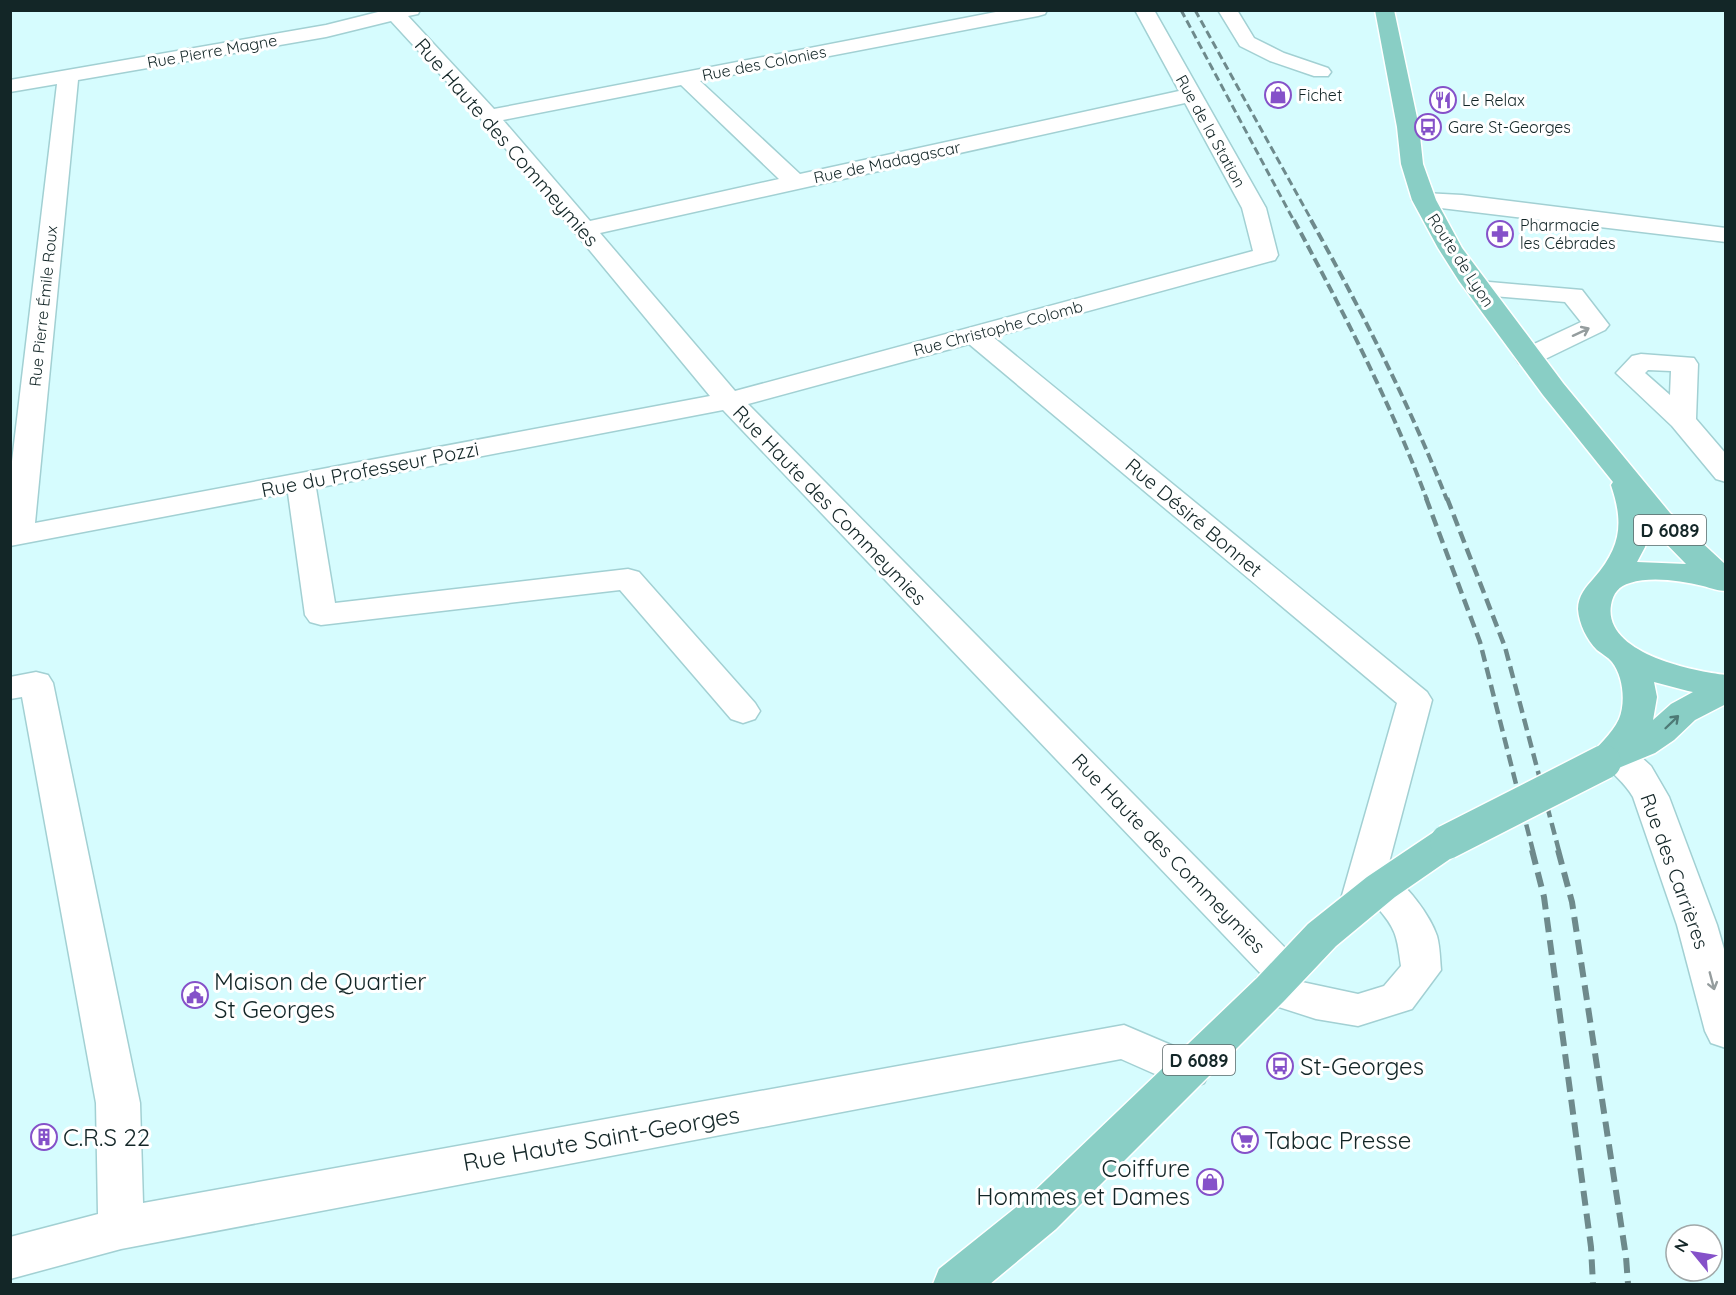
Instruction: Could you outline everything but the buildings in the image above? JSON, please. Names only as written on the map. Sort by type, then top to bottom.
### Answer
[{"type":"main road","name":"Route de Lyon","points":[[1384,10],[1408,127],[1412,164],[1424,200],[1450,248],[1528,357],[1620,472],[1659,519],[1702,563],[1725,582]]},
{"type":"main road","name":"Route de Lyon","points":[[1620,472],[1634,506],[1636,525],[1633,544],[1608,582],[1597,594],[1593,608],[1597,624],[1607,640],[1625,655]]},
{"type":"main road","points":[[1608,582],[1625,574],[1648,569],[1674,569],[1702,574],[1725,582]]},
{"type":"main road","name":"D 6089","points":[[1611,759],[1636,724],[1640,708],[1640,691],[1635,673],[1625,655]]},
{"type":"main road","points":[[1625,655],[1648,669],[1674,679],[1725,688]]},
{"type":"main road","name":"D 6089","points":[[956,1284],[1040,1215],[1279,982],[1322,935],[1370,896],[1448,842],[1643,744],[1662,732],[1683,712],[1725,688]]},
{"type":"street","name":"Rue des Colonies","points":[[489,116],[1038,10]]},
{"type":"street","name":"Rue de la Station","points":[[1144,10],[1254,208],[1266,255]]},
{"type":"street","points":[[1227,10],[1247,42],[1276,57],[1322,72]]},
{"type":"street","name":"Rue Pierre Magne","points":[[10,86],[326,31],[403,13]]},
{"type":"street","name":"Rue Haute des Commeymies","points":[[403,13],[729,401],[1279,982]]},
{"type":"street","name":"Rue Pierre Émile Roux","points":[[15,536],[68,77]]},
{"type":"street","points":[[685,78],[795,182]]},
{"type":"street","name":"Rue de Madagascar","points":[[584,229],[1191,94]]},
{"type":"street","points":[[1424,200],[1462,202],[1725,235]]},
{"type":"street","name":"Rue Christophe Colomb","points":[[729,401],[1266,255]]},
{"type":"street","points":[[1478,289],[1573,295],[1596,325],[1528,357]]},
{"type":"street","name":"Rue Désiré Bonnet","points":[[974,335],[1415,700],[1370,896]]},
{"type":"street","name":"Rue du Professeur Pozzi","points":[[15,536],[729,401]]},
{"type":"street","points":[[1682,420],[1725,473]]},
{"type":"street","points":[[301,483],[321,615],[628,579],[742,711]]},
{"type":"street","points":[[10,688],[36,683],[118,1103],[121,1228]]},
{"type":"street","name":"Rue des Carrières","points":[[1611,759],[1638,775],[1651,797],[1711,934],[1725,1031]]},
{"type":"street","points":[[1279,982],[1316,1003],[1358,1010],[1398,998],[1421,970],[1417,936],[1404,912],[1370,896]]},
{"type":"street","name":"Rue Haute Saint-Georges","points":[[10,1258],[121,1228],[1124,1042],[1189,1071]]},
{"type":"railway","points":[[1181,10],[1294,221]]},
{"type":"railway","points":[[1195,10],[1312,221]]},
{"type":"railway","points":[[1294,220],[1382,393],[1427,500]]},
{"type":"railway","points":[[1311,220],[1384,357],[1447,500]]},
{"type":"railway","points":[[1426,498],[1480,642],[1533,851]]},
{"type":"railway","points":[[1447,498],[1505,647],[1559,851]]},
{"type":"railway","points":[[1532,850],[1544,897],[1591,1247],[1593,1284]]},
{"type":"railway","points":[[1558,850],[1572,902],[1626,1257],[1628,1284]]},
{"type":"place","name":"Fichet","points":[[1278,95]]},
{"type":"place","name":"Le Relax","points":[[1443,100]]},
{"type":"place","name":"Gare St-Georges","points":[[1428,127]]},
{"type":"place","name":"Pharmacie les Cébrades","points":[[1500,234]]},
{"type":"place","name":"Maison de Quartier St Georges","points":[[195,995]]},
{"type":"place","name":"St-Georges","points":[[1280,1066]]},
{"type":"place","name":"C.R.S 22","points":[[44,1137]]},
{"type":"place","name":"Tabac Presse","points":[[1245,1140]]},
{"type":"place","name":"Coiffure Hommes et Dames","points":[[1210,1182]]}]
